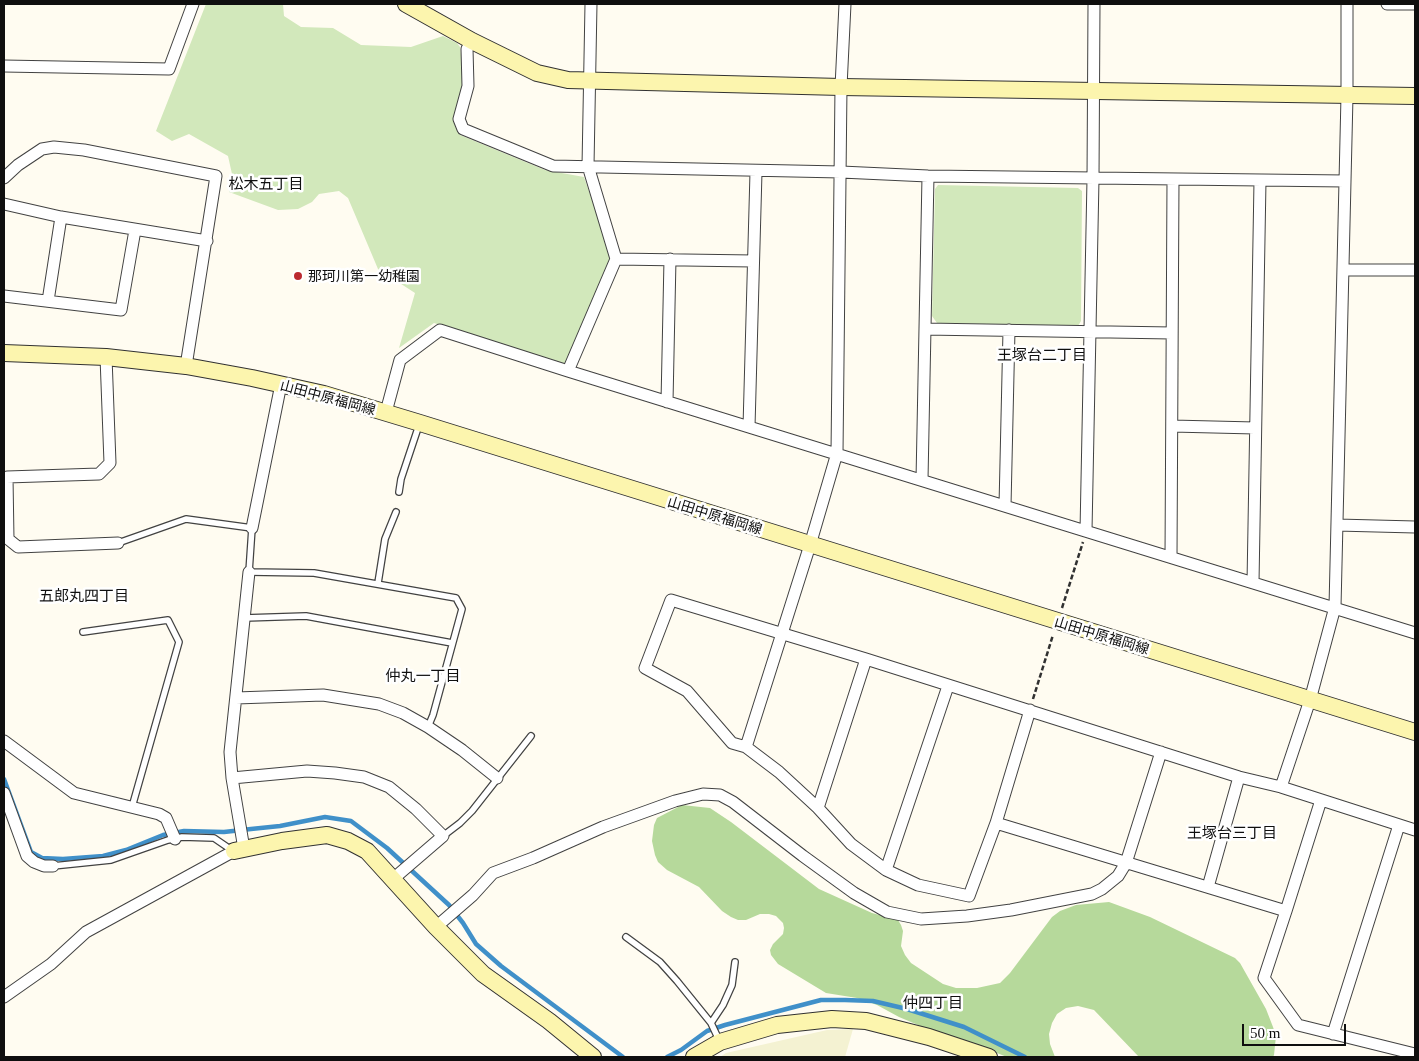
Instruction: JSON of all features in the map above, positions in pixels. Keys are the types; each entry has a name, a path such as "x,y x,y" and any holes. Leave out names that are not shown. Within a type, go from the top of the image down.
{"street":[{"path":"4,66 168,69 193,4"},
{"path":"406,4 472,41 537,73 568,80 841,87 1415,96"},
{"path":"568,371 616,259 588,166 591,4"},
{"path":"746,747 837,454 841,87 845,4"},
{"path":"1086,531 1093,179 1092,91 1094,4"},
{"path":"1281,787 1310,700 1335,607 1347,96 1347,4"},
{"path":"1387,4 1414,4"},
{"path":"472,41 467,49 468,86 458,119 463,129 553,166 756,172 841,172 928,176 1345,181"},
{"path":"4,178 18,165 42,149 54,147 110,155 216,176 186,366"},
{"path":"749,426 756,172"},
{"path":"922,480 928,176"},
{"path":"1171,557 1173,180"},
{"path":"1252,583 1260,180"},
{"path":"4,204 135,230 207,241"},
{"path":"48,301 61,216"},
{"path":"4,296 121,310 135,230"},
{"path":"616,259 753,261"},
{"path":"667,402 670,260"},
{"path":"1343,270 1415,270"},
{"path":"925,329 1172,333"},
{"path":"386,412 400,360 440,330 1415,633"},
{"path":"1005,506 1009,330"},
{"name":"山田中原福岡線","path":"4,353 106,357 186,366 324,394 1415,732"},
{"path":"106,357 110,463 99,474 7,477 8,538 18,546 118,543"},
{"path":"252,528 281,384"},
{"path":"1172,426 1255,428"},
{"path":"1337,525 1415,527"},
{"path":"239,850 230,752 249,572"},
{"path":"1030,710 996,823 969,896 918,885 886,870 851,844 818,808 779,772 746,747 732,743 687,691 645,668 671,600 866,659 948,686 1030,710 1160,752 1281,787 1415,830"},
{"path":"818,808 866,659"},
{"path":"886,870 948,686"},
{"path":"236,698 323,695 379,704 403,713 428,727 462,750 497,778"},
{"path":"4,740 74,793 159,814 166,818 175,838"},
{"path":"436,927 473,895 493,873 533,858 603,827 675,801 703,794 720,795 734,802 854,893 887,912 921,919 1011,910 1092,894 1102,889 1118,876 1126,863 1160,752"},
{"path":"232,778 307,772 335,773 364,777 389,787 416,809 443,836 393,879"},
{"path":"1208,887 1240,776"},
{"path":"4,793 27,856 34,862 44,866 53,866"},
{"path":"1321,800 1264,978 1298,1026 1415,1053"},
{"path":"996,823 1286,911"},
{"path":"1333,1034 1399,825"},
{"path":"4,997 50,964 86,932 239,850 282,841 327,835 348,841 367,852 482,974 549,1021 592,1057"},
{"path":"694,1057 720,1042 777,1025 832,1019 866,1021 929,1037 989,1057"}],"lane":[{"path":"399,492 400,479 420,423"},
{"path":"378,583 385,540 396,512"},
{"path":"118,543 186,518 252,528 249,572 314,573 456,598 462,609 428,727"},
{"path":"244,618 306,616 452,643"},
{"path":"83,632 168,620 179,642 132,808"},
{"path":"443,836 472,811 531,736"},
{"path":"53,866 110,860 175,838 214,838 239,850"},
{"path":"626,937 660,962 711,1023 720,1042"},
{"path":"711,1023 723,1006 732,984 735,962"}],"shaded area":[{"path":"853,1029 845,1057 720,1057 726,1053 827,1030"}],"green space":[{"path":"206,4 283,4 284,16 301,27 333,28 361,45 411,47 443,36 457,43 460,47 464,79 454,122 460,135 545,170 584,177 611,255 566,364 434,323 399,348 415,293 378,269 348,198 339,191 319,194 312,202 298,209 278,210 229,192 232,174 228,156 189,134 172,141 156,131"},
{"path":"938,185 1078,188 1082,191 1081,321 1078,326 937,323 932,316 935,189"},
{"path":"682,805 710,808 819,889 872,913 898,920 903,931 901,946 911,963 943,984 956,988 977,988 1000,983 1010,973 1052,917 1060,911 1076,905 1109,902 1150,917 1235,958 1240,963 1266,1009 1273,1027 1276,1036 1274,1055 1273,1057 1139,1057 1094,1010 1078,1006 1066,1008 1057,1014 1052,1023 1049,1034 1050,1044 1055,1057 1007,1057 964,1040 930,1030 877,1005 857,998 826,993 778,964 771,955 770,950 783,934 784,928 783,923 776,916 760,914 746,920 738,920 731,917 722,911 699,887 667,870 658,862 652,841 654,825 657,818"}],"waterway":[{"path":"4,779 31,852 42,858 63,859 103,856 126,850 163,835 184,831 224,832 280,826 325,817 351,821 387,848 449,905 476,944 501,966 623,1057"},
{"path":"667,1057 681,1050 707,1031 821,1000 873,1001 907,1009 964,1027 1025,1057"}],"place":[{"name":"那珂川第一幼稚園","path":"298,276"}],"district":[{"name":"松木五丁目","path":"266,183"},
{"name":"王塚台二丁目","path":"1042,354"},
{"name":"五郎丸四丁目","path":"84,595"},
{"name":"仲丸一丁目","path":"423,675"},
{"name":"王塚台三丁目","path":"1232,832"},
{"name":"仲四丁目","path":"933,1002"}]}
